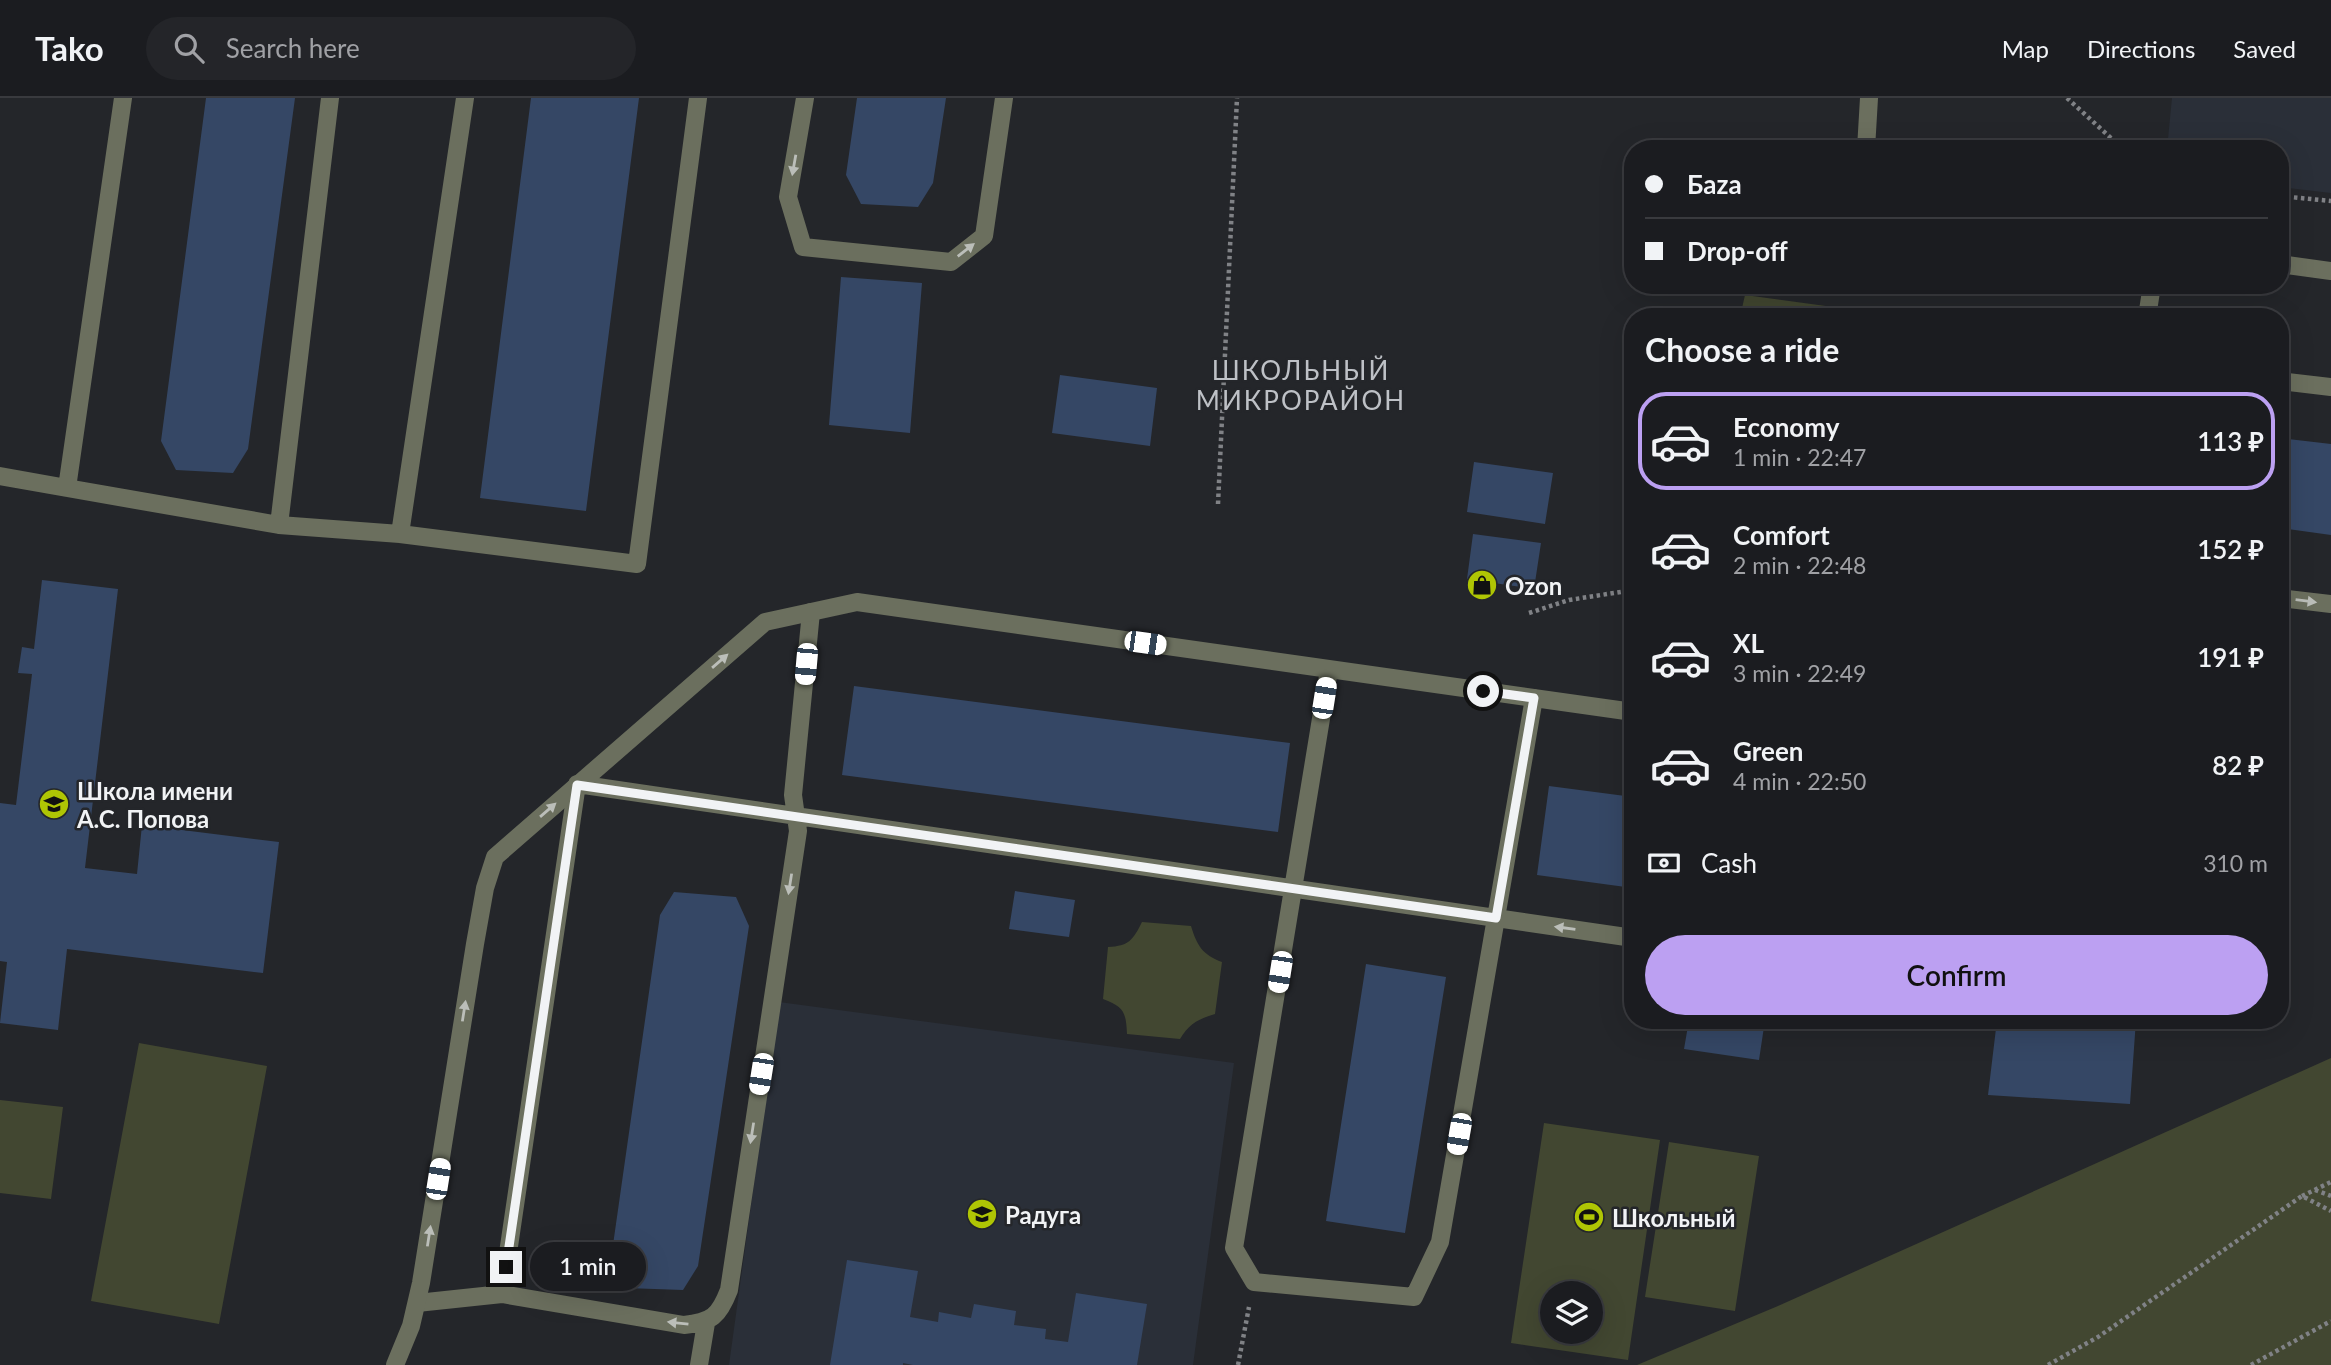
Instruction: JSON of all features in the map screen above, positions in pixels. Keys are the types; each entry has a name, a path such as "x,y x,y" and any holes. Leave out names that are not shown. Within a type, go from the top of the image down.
{"street":[{"path":"68,488 123,98"},
{"path":"279,525 330,98"},
{"path":"400,534 465,98"},
{"path":"0,476 279,525 400,534 637,564 698,98"},
{"path":"805,98 788,197 803,247 951,262 984,236 1004,98"},
{"path":"1867,140 1869,98"},
{"path":"2289,265 2331,271"},
{"path":"2289,382 2331,387"},
{"path":"2289,599 2331,604"},
{"path":"395,1365 411,1326 416,1303 485,888 495,857 765,622 856,602 1624,711"},
{"path":"416,1303 502,1294 684,1325 705,1323 721,1310 729,1290 798,831 793,795 811,612"},
{"path":"1329,670 1234,1248 1254,1282 1414,1297 1440,1242 1534,698"},
{"path":"577,785 1624,937"},
{"path":"502,1294 577,785"},
{"path":"699,1365 705,1323"}],"path":[{"path":"1218,504 1237,98"},
{"path":"2067,98 2113,140"},
{"path":"2289,197 2331,201"},
{"path":"1529,613 1569,600 1624,591"},
{"path":"2048,1365 2098,1338 2302,1196 2331,1182"},
{"path":"2314,1189 2331,1196"},
{"path":"2302,1196 2331,1211"},
{"path":"1238,1365 1254,1282"},
{"path":"2251,1365 2331,1321"}],"shaded area":[{"path":"2172,98 2331,98 2331,193 2289,188 2289,140 2168,140"},
{"name":"Радуга","path":"779,1002 1234,1063 1193,1365 729,1365"}],"green space":[{"path":"1745,295 1841,308 1742,308"},
{"path":"1142,922 1191,926 1202,949 1222,962 1215,1014 1194,1023 1180,1039 1127,1034 1126,1020 1120,1008 1103,999 1108,947 1130,941"},
{"path":"139,1043 267,1066 219,1324 91,1301"},
{"path":"2331,1058 2331,1365 1637,1365 1778,1306"},
{"path":"0,1100 63,1107 51,1199 0,1193"},
{"name":"Школьный","path":"1544,1123 1660,1140 1628,1360 1511,1343"},
{"path":"1669,1142 1759,1156 1735,1311 1645,1297"}],"building":[{"path":"206,98 295,98 248,449 233,473 176,470 161,441"},
{"path":"531,98 639,98 586,511 480,498"},
{"path":"857,98 946,98 933,183 918,207 861,204 846,175"},
{"path":"841,277 922,283 910,433 829,425"},
{"path":"1060,375 1157,388 1150,446 1052,433"},
{"path":"2289,439 2331,444 2331,535 2289,529"},
{"path":"1474,462 1553,473 1545,524 1467,512"},
{"path":"1473,534 1541,543 1534,589 1467,579"},
{"name":"Школа имени А.С. Попова","path":"42,580 118,589 85,868 137,874 142,825 279,842 263,973 67,949 58,1030 0,1023 7,962 0,961 0,803 16,805 32,674 18,673 22,647 34,649"},
{"path":"854,686 1290,743 1278,832 842,775"},
{"path":"1549,786 1624,796 1624,887 1537,875"},
{"path":"1015,891 1075,900 1069,937 1009,929"},
{"path":"674,892 736,897 749,926 698,1266 683,1290 626,1288 611,1259 660,915"},
{"path":"1366,964 1446,977 1405,1233 1326,1221"},
{"path":"1687,1029 1764,1029 1759,1060 1684,1049"},
{"path":"1996,1029 2135,1029 2130,1104 1988,1095"},
{"path":"847,1260 918,1271 910,1317 938,1322 939,1312 971,1318 974,1304 1016,1311 1014,1325 1046,1329 1045,1339 1068,1342 1076,1293 1147,1304 1137,1365 830,1365"}],"place":[{"name":"Ozon","path":"1482,585"},
{"name":"Школа имени А.С. Попова","path":"54,804"},
{"name":"Радуга","path":"982,1214"},
{"name":"Школьный","path":"1589,1217"}],"district":[{"name":"ШКОЛЬНЫЙ МИКРОРАЙОН","path":"1301,385"}],"route":[{"path":"506,1267 577,785 1496,918 1534,698 1483,691"}]}
